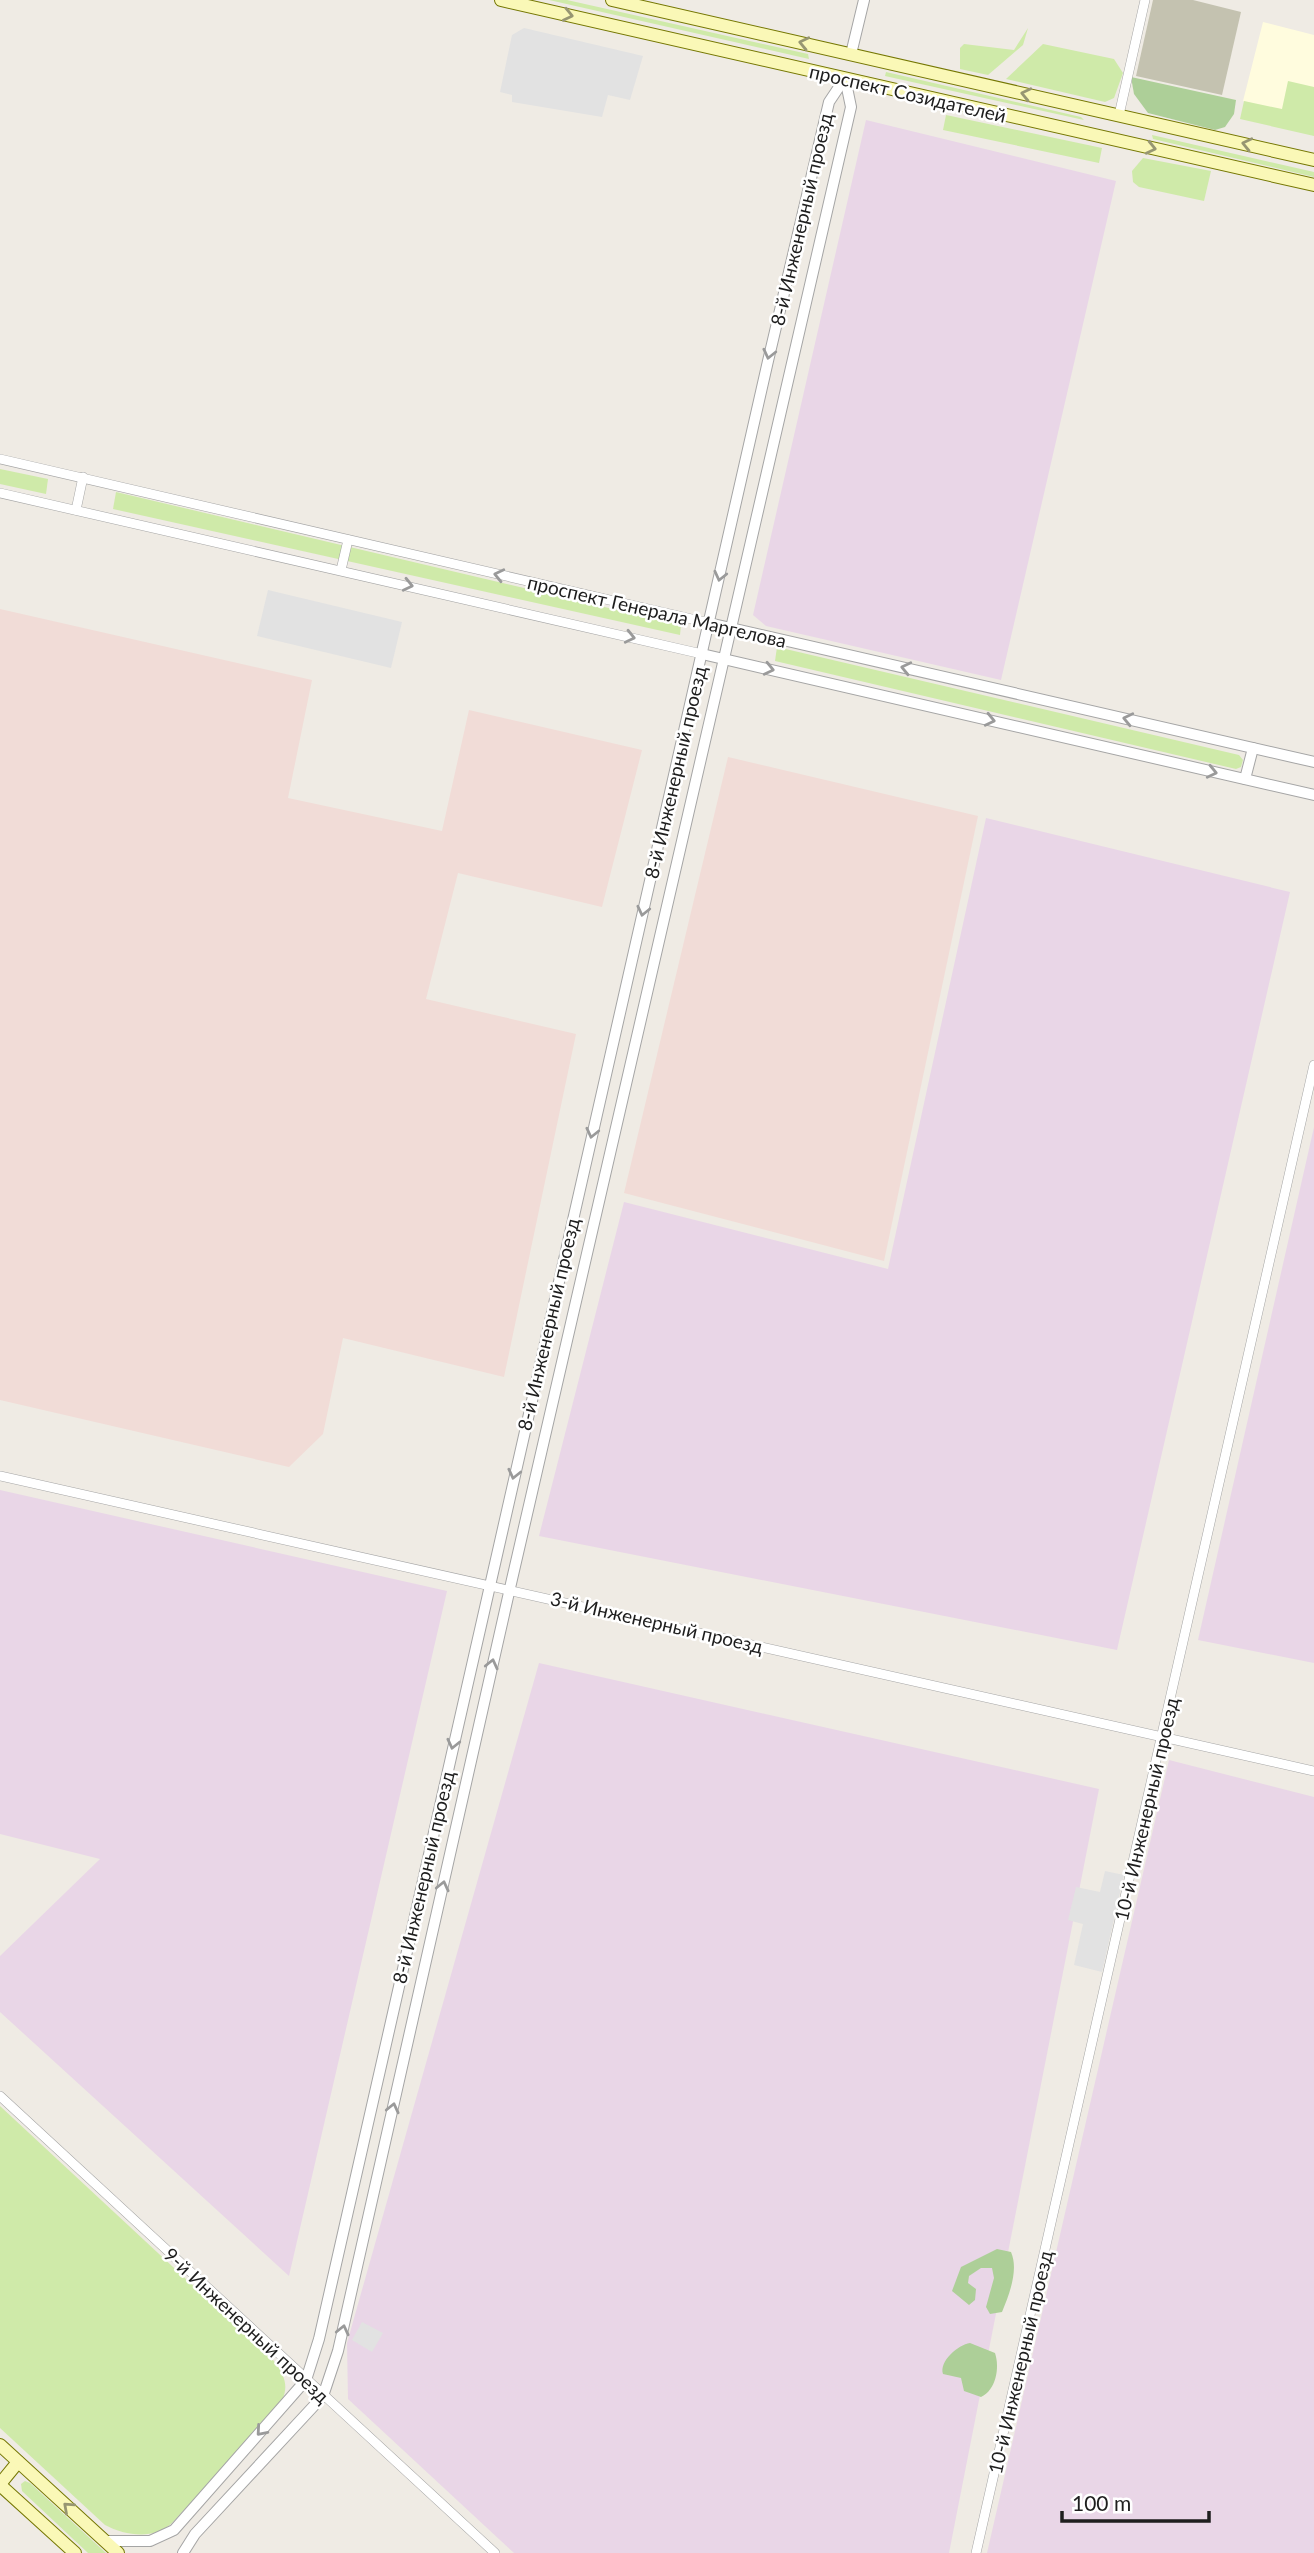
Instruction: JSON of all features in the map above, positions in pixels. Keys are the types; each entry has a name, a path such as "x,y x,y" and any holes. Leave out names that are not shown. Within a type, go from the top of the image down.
{"main road":[{"name":"проспект Созидателей","path":"501,0 1314,185"},
{"name":"проспект Созидателей","path":"612,0 1314,159"},
{"path":"845,78 851,54"},
{"path":"1115,140 1119,115"},
{"path":"0,2445 118,2553"},
{"path":"18,2462 0,2484 75,2553"}],"street":[{"path":"851,54 864,0"},
{"path":"1119,115 1145,0"},
{"name":"8-й Инженерный проезд","path":"106,2541 150,2541 174,2530 306,2380 319,2339 527,1415 829,102 845,78"},
{"name":"8-й Инженерный проезд","path":"183,2553 195,2534 323,2396 341,2338 509,1588 851,107 845,78"},
{"name":"проспект Генерала Маргелова","path":"0,459 1314,762"},
{"path":"76,510 83,477"},
{"name":"проспект Генерала Маргелова","path":"0,494 1314,795"},
{"path":"341,570 345,540"},
{"path":"726,548 748,553"},
{"path":"1245,779 1253,748"},
{"name":"10-й Инженерный проезд","path":"976,2553 1314,1065"},
{"path":"527,1415 548,1420"},
{"name":"3-й Инженерный проезд","path":"0,1476 489,1583 1314,1771"},
{"name":"9-й Инженерный проезд","path":"0,2096 495,2553"}],"shaded area":[{"path":"1153,0 1193,0 1241,12 1222,95 1136,76"},
{"path":"1263,22 1314,35 1314,119 1243,101"},
{"path":"524,28 643,56 630,100 608,95 602,117 512,102 512,95 500,92 512,35"},
{"path":"866,120 1116,181 1001,680 766,626 753,615"},
{"path":"268,590 402,622 391,668 257,636"},
{"path":"0,609 312,680 288,798 442,831 469,710 642,750 602,907 458,873 426,999 576,1034 504,1377 343,1338 323,1434 289,1467 0,1400"},
{"path":"728,757 978,816 884,1261 624,1193"},
{"path":"986,818 1290,892 1117,1650 539,1536 624,1202 888,1269"},
{"path":"1314,1127 1314,1663 1198,1640"},
{"path":"0,1490 447,1591 289,2276 0,2012 0,1956 100,1859 0,1834"},
{"path":"539,1663 1099,1789 949,2553 514,2553 348,2399 347,2343"},
{"path":"1169,1760 1314,1797 1314,2553 987,2553"},
{"path":"1105,1871 1124,1875 1102,1972 1074,1965 1083,1924 1068,1920 1076,1887 1100,1892"},
{"path":"362,2322 383,2333 372,2352 352,2340"}],"green space":[{"path":"549,0 567,0 808,54 809,59"},
{"path":"1028,28 1023,45 988,75 960,69 960,48 964,44 1014,50"},
{"path":"1043,44 1114,59 1123,73 1114,98 1105,102 1006,79"},
{"path":"886,72 1081,117 1084,120 885,76"},
{"path":"1131,77 1236,100 1234,114 1225,127 1215,130 1148,113 1134,94"},
{"path":"1288,81 1314,87 1314,136 1240,119 1244,101 1282,109"},
{"path":"946,115 1102,148 1099,163 943,130"},
{"path":"1152,135 1314,172 1314,177 1153,139"},
{"path":"1143,158 1211,171 1204,201 1139,187 1133,182 1132,171"},
{"path":"0,469 48,479 46,494 0,484"},
{"path":"116,492 681,625 680,635 113,509"},
{"path":"777,647 1239,755 1243,760 1241,767 1236,769 775,661"},
{"path":"0,2106 273,2360 282,2373 285,2392 275,2411 172,2523 157,2532 131,2534 105,2525 0,2428"},
{"path":"997,2249 1011,2252 1014,2274 1002,2312 990,2314 986,2307 994,2278 992,2268 981,2268 969,2276 968,2283 976,2289 975,2300 969,2305 952,2291 961,2267"},
{"path":"970,2343 995,2353 997,2372 990,2389 981,2397 964,2391 961,2378 943,2374 944,2364 950,2354"},
{"path":"25,2481 106,2553 88,2553 22,2491 21,2484"}]}
